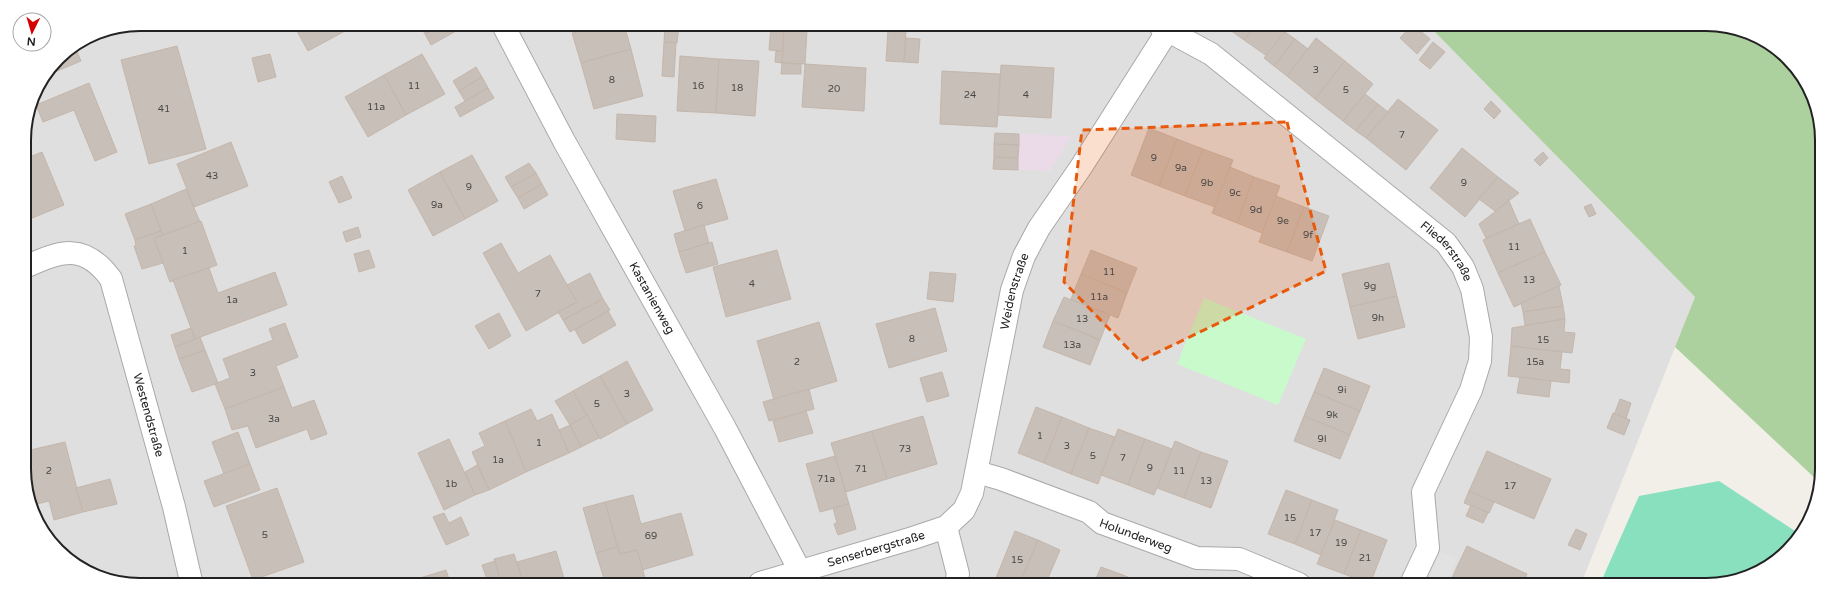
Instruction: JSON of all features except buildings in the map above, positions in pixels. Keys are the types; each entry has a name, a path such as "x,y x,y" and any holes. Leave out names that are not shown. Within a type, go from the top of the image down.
{"street":[{"name":"Kastanienweg","path":"506,31 564,141 725,428 800,571"},
{"name":"Weidenstraße","path":"946,526 964,510 972,493 1012,290 1024,256 1039,228 1081,167 1164,31"},
{"name":"Fliederstraße","path":"1171,31 1211,54 1446,243 1463,267 1472,289 1477,313 1481,337 1480,361 1471,390 1423,492 1428,548 1414,578"},
{"name":"Westendstraße","path":"31,264 52,255 74,253 90,258 102,266 111,279 174,507 191,578"},
{"name":"Holunderweg","path":"977,472 1001,479 1089,512 1102,523 1197,558 1239,559 1284,578"},
{"name":"Senserbergstraße","path":"775,578 946,526"},
{"path":"946,526 958,574 957,578"}],"highlighted area":[{"path":"1287,122 1326,271 1140,361 1064,282 1082,130"}],"shaded area":[{"path":"133,31 1434,31 1695,297 1583,578 140,578 126,577 99,570 68,551 58,541 42,517 33,490 31,476 31,133 35,112 42,92 49,80 63,63 80,49 99,39 119,33"},
{"path":"995,133 1071,136 1050,171 993,169"},
{"path":"1441,552 1457,559 1448,578 1429,578"}],"green space":[{"path":"1434,31 1720,32 1754,42 1778,58 1788,68 1804,92 1813,119 1815,133 1814,478 1675,347 1695,297"},
{"path":"1204,298 1306,339 1278,405 1177,364"},
{"path":"1719,481 1795,531 1778,551 1766,560 1747,570 1734,574 1713,578 1603,578 1639,496"}]}
